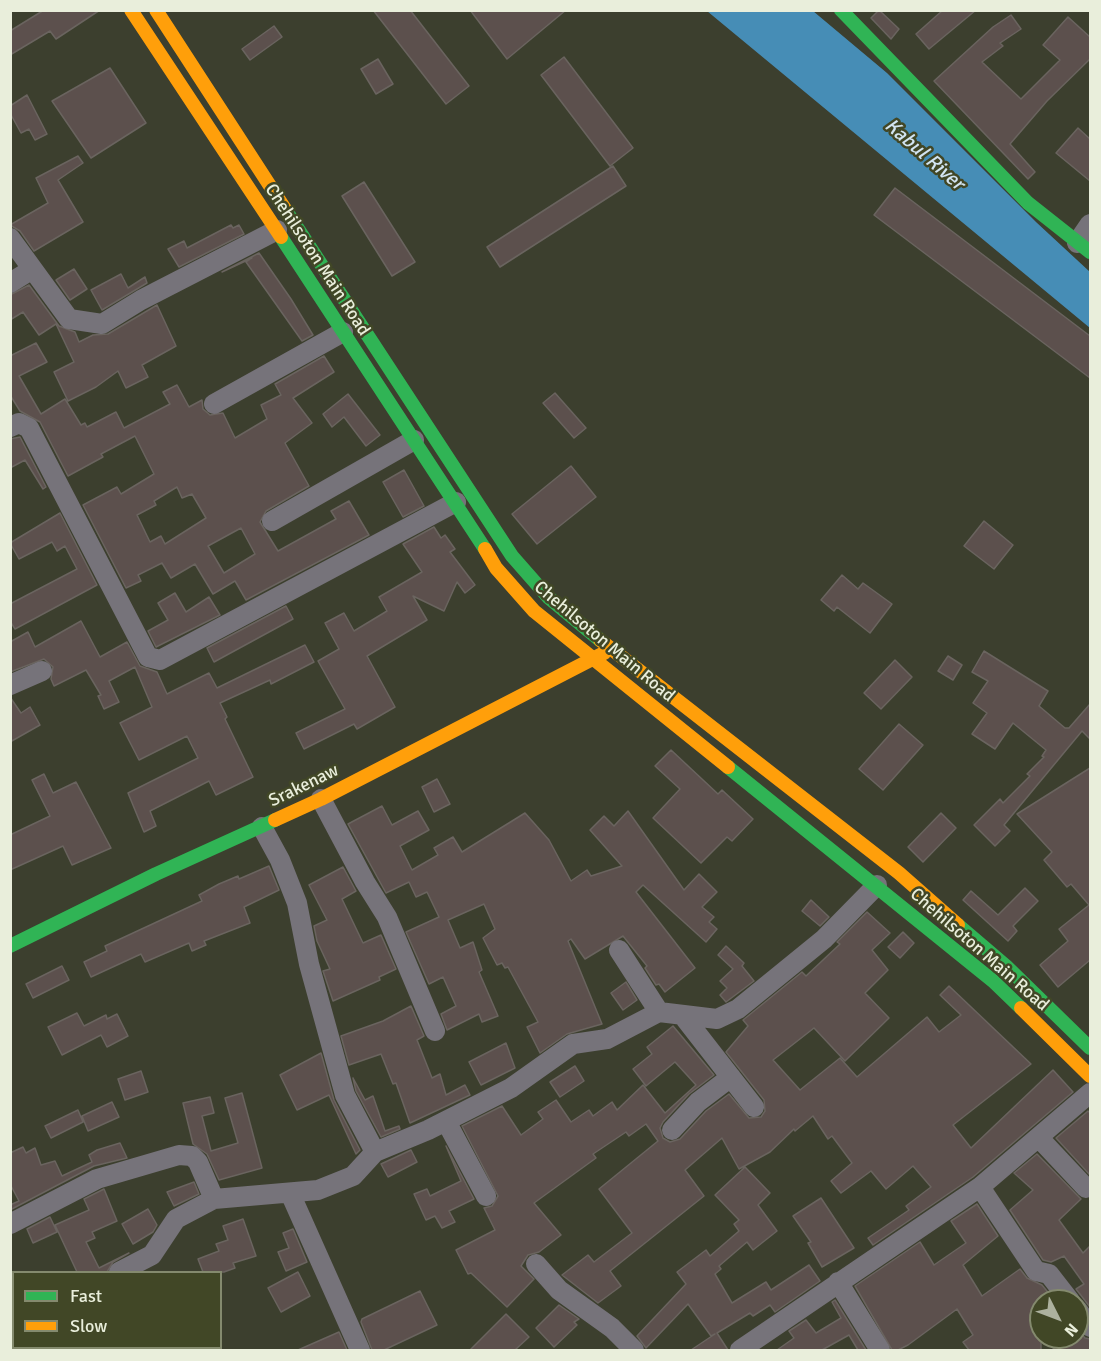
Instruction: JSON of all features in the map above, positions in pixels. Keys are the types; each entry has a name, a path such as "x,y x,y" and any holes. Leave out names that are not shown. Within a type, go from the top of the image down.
{"main road":[{"name":"Chehilsoton Main Road","path":"131,10 456,502 496,568 534,611 591,659 877,885 993,981 1090,1076"},
{"name":"Chehilsoton Main Road","path":"156,10 512,556 548,597 610,649 899,873 1006,966 1090,1048"},
{"path":"841,10 1028,203 1084,248"},
{"name":"Srakenaw","path":"10,946 156,874 321,798 610,649"}],"street":[{"path":"1084,248 1090,224"},
{"path":"10,238 69,319 102,324 141,300 277,231"},
{"path":"10,283 32,270"},
{"path":"214,404 343,332"},
{"path":"10,427 19,423 28,428 148,657 154,660 160,660 456,502"},
{"path":"272,521 414,440"},
{"path":"10,685 42,671"},
{"path":"321,798 365,882 387,917 435,1031"},
{"path":"262,827 280,860 297,903 309,964 345,1095 375,1152"},
{"path":"121,1271 152,1255 176,1219 214,1199 318,1190 353,1176 375,1152 446,1121 511,1088 573,1044 607,1039 659,1012 684,1017 717,1018 738,1009 824,939 877,885"},
{"path":"619,950 659,1012"},
{"path":"684,1017 754,1107"},
{"path":"672,1130 699,1102 731,1077"},
{"path":"740,1350 980,1187 1040,1139 1090,1093"},
{"path":"446,1121 486,1196"},
{"path":"1040,1139 1086,1188"},
{"path":"10,1224 97,1179 179,1155 192,1156 198,1162 214,1199"},
{"path":"980,1187 1036,1271 1049,1274 1061,1289"},
{"path":"290,1193 360,1350"},
{"path":"536,1264 559,1290 612,1328 634,1350"},
{"path":"838,1282 880,1350"}],"water":[{"name":"Kabul River","path":"707,11 813,11 887,73 1036,222 1090,272 1090,328"}],"building":[{"path":"44,10 100,10 56,39 50,31 10,55 10,31"},
{"path":"373,10 410,10 469,86 446,104"},
{"path":"470,10 566,10 507,59"},
{"path":"879,10 899,29 891,39 871,18"},
{"path":"943,10 976,10 929,49 916,34"},
{"path":"1011,15 1021,29 1000,43 1003,46 982,62 1021,99 1060,60 1043,45 1068,17 1090,37 1090,59 1047,101 1010,144 1035,172 1028,179 934,81 993,27"},
{"path":"274,26 282,37 250,60 242,49"},
{"path":"564,57 633,148 610,166 541,75"},
{"path":"378,59 393,84 376,94 361,69"},
{"path":"110,68 146,123 91,158 52,101"},
{"path":"27,95 47,134 35,140 29,129 21,133 10,113 10,106"},
{"path":"1078,128 1090,139 1090,181 1056,153"},
{"path":"78,156 83,163 58,180 83,222 34,251 20,231 10,225 48,203 36,178"},
{"path":"613,166 626,186 500,267 487,247"},
{"path":"364,182 415,262 392,276 342,196"},
{"path":"895,188 1090,336 1090,378 874,215"},
{"path":"231,225 233,228 239,225 244,234 179,267 168,249 184,241 187,248"},
{"path":"259,253 313,335 302,341 246,262 252,258 222,272"},
{"path":"74,269 87,289 70,300 56,280"},
{"path":"121,274 128,288 145,277 147,283 102,310 91,290"},
{"path":"29,285 59,326 75,332 79,342 93,335 108,334 157,305 176,346 142,365 148,377 126,388 118,371 96,387 68,401 54,372 74,362 56,324 39,335 23,312 10,320 10,295"},
{"path":"36,343 47,362 19,376 41,414 65,399 81,425 85,423 87,427 116,412 124,428 170,404 163,392 177,385 189,407 202,400 203,409 210,415 223,413 235,438 267,419 261,405 281,395 275,384 324,356 334,372 293,398 312,423 285,443 309,486 266,511 260,522 278,551 336,519 331,511 349,501 369,535 246,600 235,581 213,594 195,564 171,578 162,563 138,575 141,581 126,588 83,505 117,487 121,494 154,474 135,436 101,454 103,457 68,476 40,422 20,411 10,395 10,356","holes":["177,487 182,498 192,494 206,518 165,544 161,536 150,542 137,515 156,505 154,501","241,528 255,554 224,573 208,546"]},
{"path":"555,393 586,428 574,438 543,403"},
{"path":"348,394 380,435 366,446 344,417 332,427 323,414"},
{"path":"20,437 46,487 43,489 25,460 10,468 10,439"},
{"path":"571,466 596,497 537,544 512,514"},
{"path":"404,470 424,506 403,517 383,482"},
{"path":"60,513 97,585 15,629 10,621 10,604 77,569 65,546 57,551 52,542 19,559 10,543"},
{"path":"984,521 1013,545 994,569 964,546"},
{"path":"434,527 441,538 445,535 455,549 450,552 475,585 465,593 457,582 444,611 413,596 427,620 367,656 395,707 357,729 354,724 304,749 296,733 345,709 318,661 339,649 325,623 344,613 354,631 387,611 379,597 422,572 403,544"},
{"path":"842,575 858,589 863,583 892,604 870,633 837,607 834,611 821,600"},
{"path":"175,593 186,612 209,597 220,615 156,647 148,631 168,620 158,603"},
{"path":"286,606 293,619 214,662 207,648"},
{"path":"81,621 100,657 127,642 140,666 157,672 167,694 209,673 217,688 305,645 314,662 271,684 270,680 220,703 227,717 225,719 253,777 216,795 209,781 150,811 156,826 144,832 128,793 198,758 187,736 139,760 120,723 152,707 135,667 109,681 119,702 104,709 98,696 101,695 86,670 54,686 51,679 53,667 44,659 10,672 10,642 28,632 35,647"},
{"path":"984,651 1048,691 1039,706 1065,728 1069,728 1090,704 1090,739 1082,731 1004,825 1010,831 995,846 974,825 1000,799 1003,803 1030,776 1027,774 1044,757 1042,756 1046,750 1013,723 995,749 972,734 987,713 973,703 988,681 972,672"},
{"path":"948,656 962,665 953,680 938,671"},
{"path":"895,660 912,677 881,709 864,693"},
{"path":"10,697 21,713 30,707 40,725 10,742"},
{"path":"899,724 923,745 883,790 859,769"},
{"path":"671,750 718,794 722,790 753,819 732,841 727,837 701,863 653,818 680,789 655,766"},
{"path":"1090,768 1090,960 1058,987 1040,965 1068,941 1059,929 1089,905 1071,884 1067,887 1044,860 1052,852 1017,814"},
{"path":"44,774 53,793 76,782 111,848 72,865 63,846 10,870 10,835 50,816 32,780"},
{"path":"437,779 450,804 434,812 422,787"},
{"path":"382,806 392,825 418,811 429,830 400,846 412,870 438,855 434,848 453,837 462,852 525,813 549,840 571,881 587,870 591,876 622,866 590,830 604,816 614,826 628,811 684,890 699,874 717,892 702,907 714,917 709,922 717,929 706,942 643,885 636,892 695,968 665,992 659,984 656,985 645,968 647,966 623,936 585,959 571,939 568,941 602,1024 567,1034 540,1053 527,1027 538,1022 508,967 505,968 502,963 497,965 483,938 495,929 484,904 448,920 460,948 473,942 482,970 479,972 498,1016 482,1022 479,1014 447,1030 441,1014 456,1006 443,977 429,984 406,932 439,917 427,892 416,897 409,882 386,893 348,824"},
{"path":"941,813 956,828 923,862 908,847"},
{"path":"269,866 279,890 244,907 250,923 204,941 206,945 192,951 189,943 145,962 141,954 91,977 84,962 107,951 105,946 202,901 199,895 219,884 238,876 239,879"},
{"path":"343,867 356,891 342,899 363,943 381,935 396,969 379,977 380,980 333,1001 323,971 330,969 317,941 314,926 327,920 309,885"},
{"path":"1025,888 1038,901 1013,926 1017,931 1008,941 963,900 971,891 998,915"},
{"path":"811,900 829,917 820,926 802,911"},
{"path":"867,912 890,933 872,950 888,970 865,993 889,1018 845,1061 814,1028 773,1060 800,1090 840,1058 857,1077 927,1017 939,1032 961,1015 940,995 949,986 1031,1064 953,1125 971,1148 1053,1070 1073,1092 973,1177 873,1245 868,1238 909,1210 906,1206 931,1187 913,1166 886,1189 871,1171 841,1193 831,1181 852,1163 832,1136 828,1139 813,1116 795,1131 794,1129 770,1152 739,1169 722,1138 685,1170 704,1196 610,1271 621,1286 598,1303 562,1275 588,1255 594,1262 632,1233 599,1189 658,1141 646,1124 629,1136 626,1132 593,1154 596,1158 534,1203 561,1235 539,1252 528,1255 521,1266 534,1279 507,1307 471,1273 468,1274 456,1250 495,1230 484,1208 492,1206 498,1196 462,1126 502,1106 521,1135 543,1119 538,1112 556,1100 571,1122 589,1110 593,1116 612,1102 617,1110 643,1085 665,1113 696,1085 675,1062 646,1086 633,1069 652,1054 647,1047 673,1026 714,1075 689,1094 663,1122 660,1128 663,1138 670,1142 680,1139 706,1111 729,1094 749,1118 761,1117 765,1111 764,1100 726,1052 748,1026 743,1020 802,972 806,976 840,944 837,942"},
{"path":"903,932 914,943 900,958 888,947"},
{"path":"726,946 744,963 742,966 754,981 726,1002 720,995 727,988 720,981 733,969 718,955"},
{"path":"62,966 69,980 33,998 26,984"},
{"path":"626,982 637,1000 623,1010 611,993"},
{"path":"411,1006 424,1036 417,1040 432,1078 440,1074 446,1095 465,1085 470,1095 410,1123 396,1083 393,1084 381,1054 349,1065 341,1036 383,1021"},
{"path":"77,1013 84,1026 106,1015 107,1019 117,1014 128,1036 107,1047 101,1035 62,1055 48,1027"},
{"path":"506,1043 515,1068 481,1085 469,1062"},
{"path":"321,1053 334,1100 360,1150 356,1154 329,1095 297,1110 280,1075"},
{"path":"575,1066 584,1081 560,1097 550,1082"},
{"path":"141,1071 148,1092 125,1100 118,1079"},
{"path":"353,1078 365,1100 373,1096 385,1131 399,1126 400,1129 381,1137 356,1091"},
{"path":"242,1093 262,1168 219,1180 207,1154 193,1144 183,1103 210,1097 214,1113 202,1116 211,1151 238,1143 225,1098"},
{"path":"112,1102 119,1117 88,1131 82,1116"},
{"path":"78,1110 83,1122 51,1138 45,1126"},
{"path":"1088,1111 1090,1113 1090,1175 1056,1138"},
{"path":"120,1143 127,1158 94,1166 10,1210 10,1205 19,1201 10,1184 10,1153 23,1147 26,1153 35,1148 41,1165 55,1161 62,1176 92,1162 89,1155 97,1150"},
{"path":"446,1146 474,1199 449,1211 455,1222 442,1228 435,1216 426,1220 414,1194 427,1189 430,1196 461,1181"},
{"path":"411,1150 417,1162 388,1177 381,1164"},
{"path":"1037,1154 1081,1199 1059,1220 1083,1253 1090,1246 1090,1307 1089,1289 1076,1289 1084,1284 1064,1256 1051,1262 1043,1260 1010,1210 1033,1190 1014,1173"},
{"path":"745,1167 770,1193 758,1205 777,1231 753,1250 747,1242 719,1266 721,1269 715,1274 732,1303 766,1282 771,1290 809,1265 820,1281 775,1312 770,1305 753,1316 750,1313 717,1333 728,1350 691,1350 715,1334 711,1336 688,1304 646,1348 637,1336 686,1284 677,1272 706,1250 710,1256 739,1231 734,1224 739,1220 715,1195"},
{"path":"194,1182 199,1194 174,1206 167,1192"},
{"path":"104,1189 117,1221 92,1232 95,1238 86,1242 99,1268 129,1253 113,1262 108,1271 77,1271 55,1225 89,1210 84,1199"},
{"path":"821,1198 854,1248 822,1267 808,1243 811,1242 793,1216"},
{"path":"977,1204 998,1236 963,1265 982,1296 1020,1269 1027,1278 1045,1289 1029,1289 1029,1349 1041,1350 969,1350 963,1342 973,1335 957,1309 908,1345 892,1350 855,1286 920,1242 934,1265 966,1243 951,1221"},
{"path":"148,1209 157,1225 153,1232 133,1244 122,1224"},
{"path":"50,1217 57,1232 33,1243 27,1229"},
{"path":"243,1219 256,1256 233,1263 235,1268 224,1272 203,1271 198,1259 219,1251 216,1244 228,1240 223,1226"},
{"path":"293,1229 307,1262 286,1271 278,1252 289,1248 283,1233"},
{"path":"298,1272 310,1296 281,1312 268,1288"},
{"path":"420,1291 437,1325 384,1350 372,1350 361,1322 362,1319"},
{"path":"835,1300 866,1350 858,1350 849,1335 822,1350 777,1350 794,1338 789,1331 806,1320 816,1333 841,1318 832,1302"},
{"path":"559,1305 579,1319 574,1322 577,1325 554,1347 536,1328"},
{"path":"506,1314 529,1337 515,1350 470,1350"},
{"path":"339,1332 347,1350 298,1350"},
{"path":"1090,1339 1090,1350 1052,1350 1089,1349"}],"traffic: fast":[{"path":"841,10 1028,203 1090,252"},
{"path":"285,209 512,556 548,597 600,640"},
{"path":"281,237 485,549"},
{"path":"728,767 993,981 1021,1008"},
{"path":"10,946 156,874 275,820"},
{"path":"958,925 1006,966 1090,1048"}],"traffic: slow":[{"path":"131,10 281,237"},
{"path":"156,10 285,209"},
{"path":"485,549 496,568 534,611 728,767"},
{"path":"600,640 899,873 958,925"},
{"path":"275,820 321,799 604,653"},
{"path":"1021,1008 1090,1076"}]}
